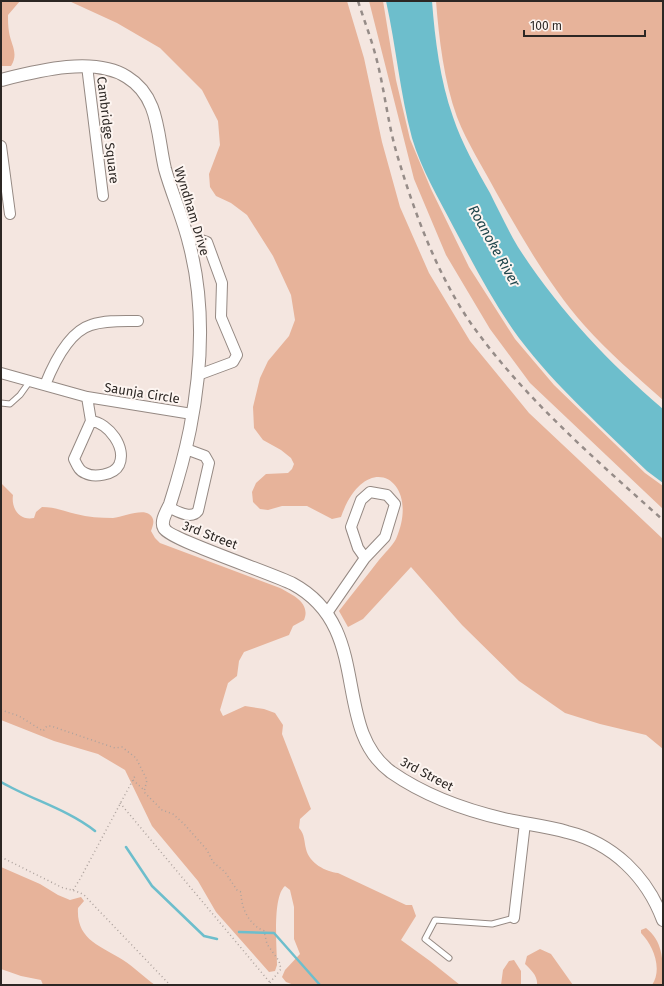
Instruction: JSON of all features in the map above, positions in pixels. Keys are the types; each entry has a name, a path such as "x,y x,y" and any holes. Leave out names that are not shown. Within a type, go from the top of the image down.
{"street":[{"name":"Wyndham Drive","path":"1,80 47,70 87,66 104,68 124,75 140,87 148,98 156,118 169,183 194,260 200,310 198,375 186,449 162,522 168,534"},
{"name":"Cambridge Square","path":"87,66 103,196"},
{"path":"1,146 10,214"},
{"path":"188,239 196,238 207,242 222,283 221,317 237,355 234,362 198,375"},
{"path":"45,385 54,363 65,346 90,325 112,321 138,321"},
{"name":"Saunja Circle","path":"1,373 87,397 192,414"},
{"name":"Saunja Circle","path":"87,397 92,421"},
{"path":"92,421 100,422 105,426 113,434 118,445 121,458 119,466 113,472 95,475 86,474 79,470 74,459 92,421"},
{"path":"168,507 190,516 194,515 198,511 208,459 202,454 186,449"},
{"path":"327,613 365,558 385,537 395,504 387,495 370,492 361,500 351,527 358,548 365,558"},
{"name":"3rd Street","path":"168,534 279,577 308,594 327,613 342,645 363,736 372,752 380,762 404,780 450,802 481,813 567,832 601,844 625,862 645,885 654,898 663,920"},
{"path":"514,918 525,823"}],"lane":[{"path":"1,403 10,404 30,381"},
{"path":"449,958 425,939 434,920 492,924 514,918"}],"path":[{"path":"1,710 20,716 42,730 51,726 115,748 122,747 136,758 146,780 146,788 144,790"},
{"path":"73,890 135,776"},
{"path":"133,780 162,810 173,814 184,824 206,850 213,862 225,872 237,890 241,892 244,910 255,926 263,929 267,944 280,961 281,969 268,985"},
{"path":"120,803 272,985"},
{"path":"1,857 61,887 84,895 170,985"}],"shaded area":[{"path":"1,1 20,1 8,15 9,32 14,49 14,57 11,66 1,66"},
{"path":"69,1 347,1 364,58 382,142 400,207 429,273 470,341 529,413 663,539 663,749 646,735 600,724 565,713 519,681 462,625 411,567 363,619 348,627 339,611 396,539 402,518 402,501 397,487 388,479 376,477 364,482 352,495 341,517 332,519 307,506 282,506 268,510 260,509 253,502 252,492 256,483 266,474 288,473 294,464 291,458 281,450 263,440 254,428 253,407 260,378 268,361 289,336 295,320 291,295 273,256 247,215 231,203 216,196 210,187 209,174 220,145 218,121 202,90 160,48 117,23"},
{"path":"369,1 383,1 396,80 410,139 431,189 469,267 515,339 554,385 645,473 663,486 663,509 530,383 490,329 446,255 414,179"},
{"path":"436,1 663,1 663,400 622,364 571,310 526,244 470,146 452,103 443,60"},
{"path":"1,483 13,495 13,504 15,509 24,518 34,518 36,512 42,507 55,508 99,518 113,518 141,512 149,514 153,518 151,531 160,543 280,588 300,600 306,614 304,620 293,626 289,635 244,652 239,661 237,676 228,683 220,710 223,716 245,706 264,709 275,713 283,725 282,734 311,809 300,819 299,828 311,859 323,869 338,873 406,905 412,905 416,916 401,940 460,985 294,985 286,982 282,977 285,970 300,954 294,939 294,907 290,890 285,886 278,901 276,923 277,965 275,971 269,972 216,912 198,881 152,826 125,770 98,754 54,741 1,720"},
{"path":"1,867 40,884 58,895 70,900 81,897 84,901 78,908 78,919 81,928 86,935 99,946 127,963 155,985 43,985 41,980 21,976 1,969"},
{"path":"646,928 652,934 659,946 663,969 663,985 652,985 657,972 657,965 653,951 641,933 641,930"},
{"path":"540,949 551,954 573,985 537,985 535,976 525,964 527,956"},
{"path":"514,960 521,971 521,985 501,985 503,970 509,961"}],"water":[{"name":"Roanoke River","path":"386,1 432,1 441,74 448,103 465,146 507,227 533,270 584,333 622,372 663,409 663,483 647,471 580,407 533,356 501,312 454,228 420,161 412,138 404,104"}],"waterway":[{"path":"1,782 73,817 95,831"},
{"path":"126,847 152,886 204,936 217,939"},
{"path":"239,932 274,933 320,985"}],"railway":[{"path":"358,1 376,57 395,148 413,203 438,266 460,306 472,325 493,352 538,403 587,451 663,520"}]}
